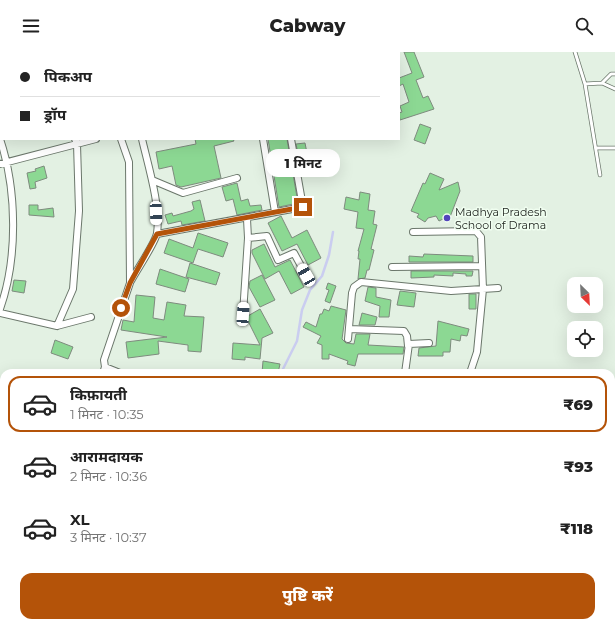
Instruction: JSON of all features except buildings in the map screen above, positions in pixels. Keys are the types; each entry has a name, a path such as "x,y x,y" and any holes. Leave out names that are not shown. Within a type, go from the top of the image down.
{"street":[{"path":"0,140 8,162 13,228 7,288 0,309"},
{"path":"0,164 76,142 89,140"},
{"path":"121,140 128,162 130,283"},
{"path":"104,369 104,360 130,283 157,234 152,180 142,140"},
{"path":"263,140 275,212"},
{"path":"157,234 247,219 303,207 291,140"},
{"path":"57,326 73,289 79,211 76,142"},
{"path":"152,180 183,193 237,178"},
{"path":"243,314 248,238 247,219"},
{"path":"413,232 476,231 481,237 483,289 477,352 471,369"},
{"path":"248,238 267,236 278,260 294,253 306,275"},
{"path":"392,267 481,266"},
{"path":"348,339 352,293 354,287 361,282 451,291 498,288"},
{"path":"0,313 57,326 91,317"},
{"path":"349,329 404,331 407,336 408,346 405,369"},
{"path":"408,346 412,343 429,343"}],"lane":[{"path":"575,52 585,84 600,175"},
{"path":"602,83 611,74 615,74"},
{"path":"585,84 602,83 615,89"},
{"path":"596,148 615,148"}],"waterway":[{"path":"283,369 297,341 302,310 310,290 322,276 329,255 333,232"}],"place":[{"name":"Madhya Pradesh School of Drama","path":"447,218"}],"route":[{"path":"121,308 130,283 157,234 247,219 303,207"}]}
